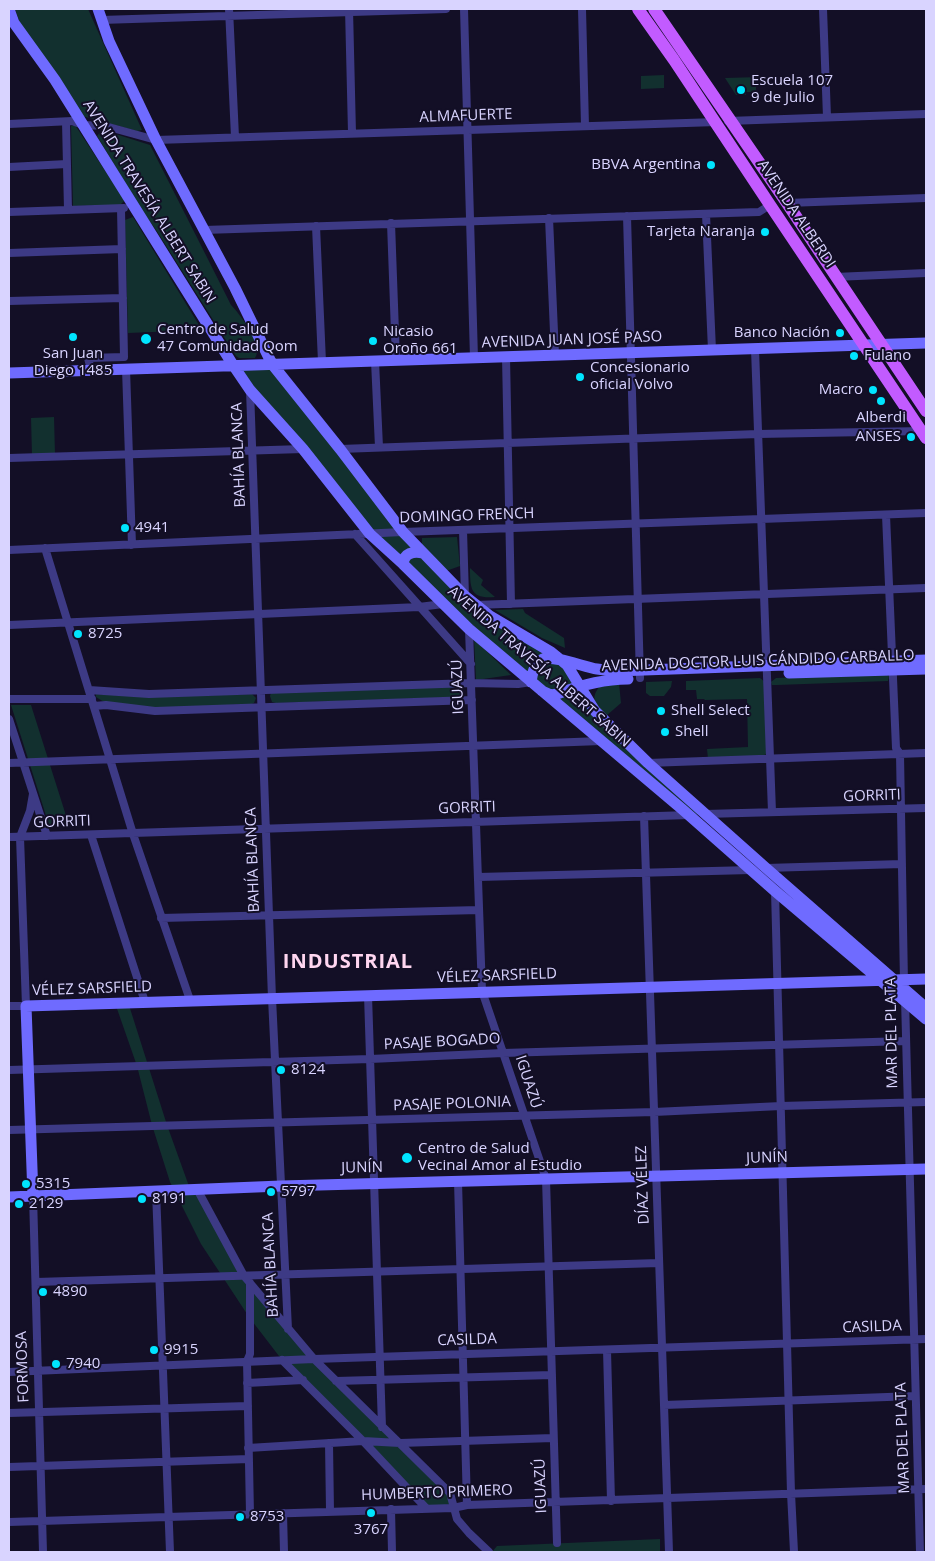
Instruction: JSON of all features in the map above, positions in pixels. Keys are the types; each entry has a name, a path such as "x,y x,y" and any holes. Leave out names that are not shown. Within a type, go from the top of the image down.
{"main road":[{"name":"AVENIDA TRAVESÍA ALBERT SABIN","path":"9,9 14,23 55,80 84,125 250,390 303,449 370,534 469,629 926,1019"},
{"name":"AVENIDA ALBERDI","path":"638,9 925,433"},
{"name":"AVENIDA ALBERDI","path":"654,9 787,203 926,412"},
{"name":"AVENIDA TRAVESÍA ALBERT SABIN","path":"100,14 109,41 156,140 272,364 403,532 476,605 490,616 562,660 595,710 648,763 766,868 901,983 926,1008"},
{"name":"AVENIDA JUAN JOSÉ PASO","path":"9,373 91,370 125,363 233,365 926,343"},
{"path":"403,564 409,553 423,553"},
{"name":"AVENIDA DOCTOR LUIS CÁNDIDO CARBALLO","path":"531,682 535,668 544,659 552,658 599,669 639,675"},
{"name":"AVENIDA DOCTOR LUIS CÁNDIDO CARBALLO","path":"893,666 926,660"},
{"name":"AVENIDA DOCTOR LUIS CÁNDIDO CARBALLO","path":"541,690 552,695 609,679 639,675 893,666 926,669"},
{"path":"563,692 570,683 571,671"},
{"name":"VÉLEZ SARSFIELD","path":"26,1006 881,980 901,983 926,979"},
{"name":"FORMOSA","path":"26,1006 33,1196"},
{"name":"JUNÍN","path":"9,1197 374,1183 926,1169"}],"street":[{"path":"100,14 446,9"},
{"path":"464,9 474,358"},
{"path":"582,9 586,126"},
{"path":"823,9 827,117"},
{"path":"349,10 352,133"},
{"path":"229,12 235,137"},
{"name":"ALMAFUERTE","path":"9,124 76,122 84,125 105,126 156,140 926,114"},
{"path":"66,122 68,210"},
{"path":"9,167 67,164"},
{"path":"787,203 926,198"},
{"path":"204,230 759,212 770,205"},
{"path":"9,212 122,209 134,206"},
{"path":"122,209 123,298 132,545"},
{"path":"706,214 712,350"},
{"path":"627,216 639,675"},
{"path":"549,218 555,355"},
{"path":"391,223 396,360"},
{"path":"316,226 322,362"},
{"path":"9,253 122,249"},
{"path":"835,277 926,273"},
{"path":"9,301 123,298"},
{"path":"755,349 772,812"},
{"path":"506,357 511,604"},
{"path":"91,370 88,358 125,363"},
{"path":"375,360 379,447"},
{"name":"BAHÍA BLANCA","path":"250,390 272,998 288,1329"},
{"path":"340,449 758,434 925,433"},
{"path":"9,458 303,449"},
{"name":"DOMINGO FRENCH","path":"9,550 403,532 926,513"},
{"name":"MAR DEL PLATA","path":"886,515 896,748 900,754 902,864 901,983 905,1000 920,1552"},
{"path":"463,530 465,596"},
{"path":"355,534 471,664"},
{"path":"45,548 134,834 190,1000"},
{"path":"476,605 926,588"},
{"path":"9,625 420,607 443,604"},
{"name":"IGUAZÚ","path":"469,629 482,992 546,1179 556,1544"},
{"path":"89,690 150,694 471,683 518,684 531,682"},
{"path":"9,699 93,702 156,710 472,700"},
{"path":"9,719 47,836"},
{"path":"9,763 601,741"},
{"path":"648,763 926,753"},
{"name":"FORMOSA","path":"26,1006 20,837 30,811 33,794"},
{"name":"GORRITI","path":"9,837 926,808"},
{"name":"DÍAZ VÉLEZ","path":"644,816 669,1552"},
{"path":"90,835 145,1002"},
{"path":"766,868 902,864"},
{"path":"478,877 752,870"},
{"path":"775,891 788,1400 794,1552"},
{"path":"162,918 479,910"},
{"path":"368,995 382,1427"},
{"name":"VÉLEZ SARSFIELD","path":"9,1006 26,1006"},
{"name":"PASAJE BOGADO","path":"9,1070 906,1041"},
{"name":"PASAJE POLONIA","path":"9,1130 524,1116 926,1102"},
{"path":"458,1181 467,1505"},
{"path":"196,1189 244,1276 314,1359 450,1493 457,1519 468,1533 489,1552"},
{"path":"156,1191 170,1552"},
{"name":"FORMOSA","path":"33,1196 43,1552"},
{"path":"36,1282 659,1262"},
{"path":"250,1283 250,1354 247,1361 250,1514"},
{"name":"CASILDA","path":"9,1372 380,1356 926,1339"},
{"path":"607,1350 611,1501"},
{"path":"282,1360 363,1441 426,1508"},
{"path":"336,1381 552,1375"},
{"path":"247,1383 303,1380"},
{"path":"664,1405 915,1396"},
{"path":"9,1413 248,1406"},
{"path":"248,1448 363,1441 400,1443 553,1438"},
{"path":"329,1443 330,1511"},
{"path":"9,1467 249,1459"},
{"name":"HUMBERTO PRIMERO","path":"9,1522 453,1508 467,1505 926,1489"},
{"path":"390,1510 392,1552"},
{"path":"283,1513 284,1552"}],"green space":[{"path":"15,9 88,9 142,130 137,131 82,116 20,23"},
{"path":"664,75 664,88 641,89 641,76"},
{"path":"760,77 761,85 756,86 756,92 746,92 746,95 736,95 725,78"},
{"path":"75,125 123,198 124,201 120,205 73,206 71,126"},
{"path":"101,131 150,145 231,305 240,315 254,338 257,353 255,358 239,358 236,356 143,212 97,136"},
{"path":"133,217 202,330 128,333 125,220"},
{"path":"272,364 403,532 465,596 551,652 585,696 705,814 689,815 403,564 233,365"},
{"path":"54,417 55,454 32,455 31,418"},
{"path":"457,537 460,566 446,571 422,546 422,538"},
{"path":"470,568 483,580 481,585 495,597 481,596 474,592"},
{"path":"523,609 525,613 564,638 565,648 542,638 495,610"},
{"path":"474,639 511,675 476,680"},
{"path":"886,674 889,676 888,681 777,685 772,685 771,682 776,678"},
{"path":"760,678 765,682 767,753 762,757 708,759 707,749 748,747 747,699 697,699 696,690 686,690 686,681"},
{"path":"672,681 671,687 664,696 650,696 646,693 646,682"},
{"path":"619,683 621,703 606,716 595,702 596,692 599,687"},
{"path":"461,685 463,692 459,697 276,703 272,702 270,696 271,693"},
{"path":"96,694 151,697 252,694 256,698 252,704 158,708 104,702 96,697"},
{"path":"11,705 31,705 69,825 49,825"},
{"path":"128,1002 167,1125 190,1189 197,1189 244,1276 288,1329 450,1493 453,1508 426,1508 282,1360 249,1317 201,1244 170,1182 152,1125 137,1066 115,1003"},
{"path":"660,1539 660,1552 492,1552 497,1546"}],"place":[{"name":"Escuela 107 9 de Julio","path":"741,90"},
{"name":"BBVA Argentina","path":"711,165"},
{"name":"Tarjeta Naranja","path":"765,232"},
{"name":"Banco Nación","path":"840,333"},
{"name":"San Juan Diego 1485","path":"73,337"},
{"name":"Centro de Salud 47 Comunidad Qom","path":"146,339"},
{"name":"Nicasio Oroño 661","path":"373,341"},
{"name":"Fulano","path":"854,356"},
{"name":"Concesionario oficial Volvo","path":"580,377"},
{"name":"Macro","path":"873,390"},
{"name":"Alberdi","path":"881,401"},
{"name":"ANSES","path":"911,437"},
{"name":"4941","path":"125,528"},
{"name":"8725","path":"78,634"},
{"name":"Shell Select","path":"661,711"},
{"name":"Shell","path":"665,732"},
{"name":"8124","path":"281,1070"},
{"name":"Centro de Salud Vecinal Amor al Estudio","path":"407,1158"},
{"name":"5315","path":"26,1184"},
{"name":"5797","path":"271,1192"},
{"name":"8191","path":"142,1199"},
{"name":"2129","path":"19,1204"},
{"name":"4890","path":"43,1292"},
{"name":"9915","path":"154,1350"},
{"name":"7940","path":"56,1364"},
{"name":"3767","path":"371,1513"},
{"name":"8753","path":"240,1517"}],"district":[{"name":"INDUSTRIAL","path":"348,962"}]}
